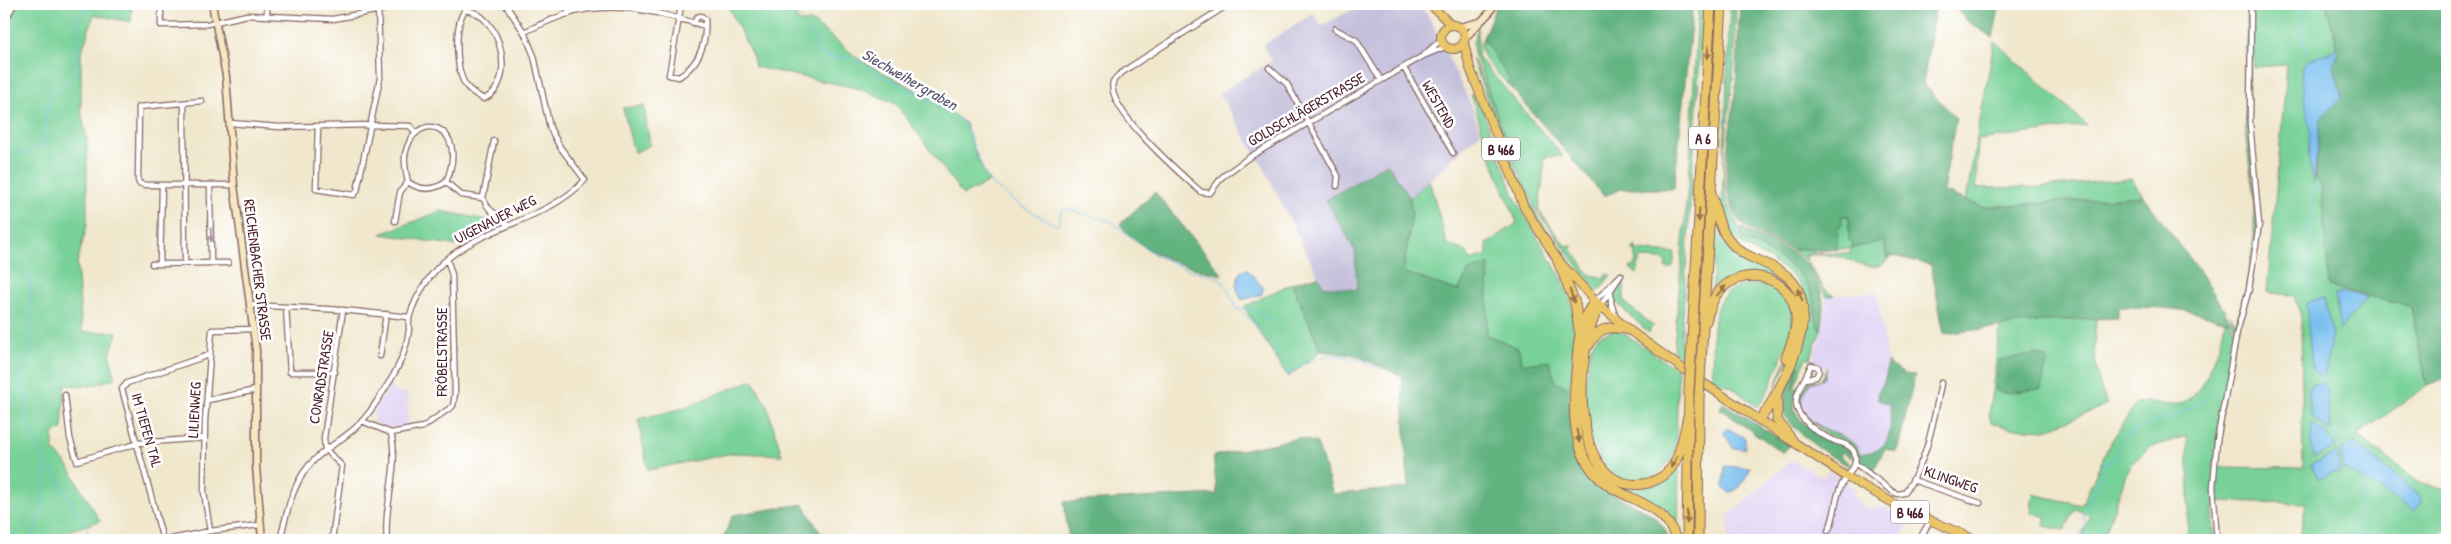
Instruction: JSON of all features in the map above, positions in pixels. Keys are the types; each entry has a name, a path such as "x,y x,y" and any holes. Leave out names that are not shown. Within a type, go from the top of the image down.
{"highway":[{"name":"A 6","path":"1687,540 1688,416 1711,4"},
{"name":"A 6","path":"1698,540 1699,398 1722,4"},
{"path":"1710,184 1719,225 1728,241 1740,252 1790,278 1804,302 1804,319 1800,340 1779,390 1775,409 1776,420 1792,440"},
{"path":"1557,259 1575,303 1579,336 1574,390 1574,415 1583,454 1592,469 1602,480 1660,513 1672,528 1676,540"},
{"path":"1702,335 1716,296 1730,282 1747,276 1765,277 1775,281 1789,294 1797,318 1794,337 1774,387 1758,419"},
{"path":"1579,336 1586,315 1598,303"},
{"path":"1598,303 1591,321 1585,352 1581,391 1585,428 1596,457 1602,466 1615,478 1630,484 1649,483 1665,474 1676,460 1688,416"},
{"path":"1585,352 1596,334 1602,329 1611,326 1629,330"},
{"path":"1758,419 1779,390"}],"main road":[{"name":"REICHENBACHER STRASSE","path":"212,4 226,76 234,185 254,329 256,466 262,540"},
{"path":"1431,5 1442,30 1440,40 1445,47 1454,50 1465,41 1490,12 1494,4"},
{"path":"1431,5 1451,25 1460,27 1481,22"},
{"path":"1442,30 1451,25"},
{"path":"1460,27 1465,41"},
{"name":"B 466","path":"1465,41 1470,68 1517,191 1557,259 1598,303 1629,330 1697,379 1792,440 1821,461 1878,496 1930,521 1976,540"},
{"name":"B 466","path":"1454,50 1470,68"}],"street":[{"path":"4,23 14,4"},
{"path":"267,4 267,16"},
{"path":"318,126 316,189 350,196 354,195 357,191 371,125 381,67 378,4"},
{"path":"161,7 161,25 208,24 246,16 334,19 379,12 411,4"},
{"path":"462,4 465,10"},
{"path":"506,4 524,32 568,14 611,6 636,6 705,26"},
{"path":"566,4 568,14"},
{"path":"680,4 669,75 679,77 689,70 699,57 705,40 705,19 701,16 697,17 694,23"},
{"name":"GOLDSCHLÄGERSTRASSE","path":"1229,4 1130,67 1116,77 1113,83 1115,97 1150,146 1201,192 1210,193 1222,177 1248,158 1423,56 1445,47"},
{"path":"2217,540 2213,487 2217,441 2237,332 2250,288 2259,225 2250,123 2251,4"},
{"path":"465,10 473,11 492,28 501,54 502,69 498,87 493,95 484,98 468,87 459,68 459,23 465,10"},
{"path":"1335,29 1356,40 1381,80"},
{"name":"UIGENAUER WEG","path":"280,540 295,489 304,472 325,449 350,433 362,420 393,376 404,353 409,317 416,299 435,272 447,259 476,239 507,226 564,197 585,180 560,147 550,128 534,56 524,32"},
{"name":"GOLDSCHLÄGERSTRASSE","path":"1423,56 1440,40"},
{"path":"1269,68 1287,84 1338,176 1337,186"},
{"name":"WESTEND","path":"1404,68 1453,153"},
{"path":"202,101 139,107 139,184 162,186 234,185"},
{"path":"184,103 185,263"},
{"path":"230,123 279,127 410,126 416,132"},
{"path":"395,221 400,192 408,182 405,155 416,132 428,127 443,130 449,137 454,157 446,182 438,188 426,190 415,187 408,182"},
{"path":"494,141 483,198 492,215 503,219 507,226"},
{"path":"446,182 461,195 483,198"},
{"path":"160,264 162,186"},
{"path":"210,186 211,263"},
{"name":"FRÖBELSTRASSE","path":"392,434 423,427 453,406 455,393 452,274 447,259"},
{"path":"152,264 228,263"},
{"path":"1621,275 1611,291 1598,303 1621,275"},
{"path":"1611,291 1611,303 1618,321"},
{"path":"250,305 343,310 409,317"},
{"path":"286,308 290,372 335,372"},
{"name":"CONRADSTRASSE","path":"325,449 324,438 343,310"},
{"path":"380,356 386,314"},
{"name":"LILIENWEG","path":"210,531 204,492 206,464 204,438 212,330 254,329"},
{"name":"IM TIEFEN TAL","path":"163,540 122,389 127,383 209,355"},
{"path":"1805,380 1796,402 1800,413 1816,430 1852,449 1856,464 1898,494 1904,493 1913,480 1924,452 1941,383"},
{"path":"208,400 256,390"},
{"path":"65,395 70,438 77,461 138,443 204,438"},
{"path":"362,420 392,434 394,453 386,530 387,540"},
{"path":"325,449 342,466 332,540"},
{"path":"1828,531 1841,486 1856,464"},
{"name":"KLINGWEG","path":"1913,480 1980,503"},
{"path":"1920,540 1930,521"},
{"path":"168,540 210,531 260,525"}],"shaded area":[{"path":"1363,4 1418,4 1429,17 1470,103 1481,132 1410,198 1387,163 1326,200 1355,250 1357,290 1323,286 1264,168 1219,93 1272,61 1263,45 1314,13 1321,26"},
{"path":"1877,292 1888,368 1882,387 1877,394 1890,405 1891,421 1889,438 1881,448 1860,454 1853,443 1815,423 1802,410 1801,400 1810,383 1824,378 1828,368 1812,362 1824,324 1826,296"},
{"path":"390,387 399,393 408,394 408,427 392,428 373,423 374,410"},
{"path":"1792,460 1824,478 1828,471 1855,488 1854,498 1867,508 1872,509 1880,506 1911,520 1900,540 1850,540 1835,533 1825,531 1806,540 1729,540 1728,516"}],"green space":[{"path":"4,4 132,4 131,22 94,15 81,54 81,111 87,142 87,225 77,263 82,332 117,332 110,355 115,378 91,386 65,385 62,430 53,433 53,449 68,466 100,521 48,537 48,540 4,540"},
{"path":"727,4 782,4 791,8 799,22 813,22 860,60 929,97 965,123 976,155 989,182 963,195 896,104 861,89 755,67 753,57"},
{"path":"1497,4 1693,4 1674,189 1622,189 1604,196 1508,84 1509,79 1483,38"},
{"path":"1698,4 1703,4 1701,44 1680,358 1674,352 1674,348 1690,161"},
{"path":"1730,4 1736,4 1734,67 1724,162 1726,197 1742,239 1775,256 1794,269 1809,288 1814,300 1816,320 1821,330 1810,359 1806,358 1795,386 1799,387 1797,391 1793,388 1799,365 1794,363 1805,334 1807,306 1804,294 1798,282 1787,271 1772,262 1772,260 1738,242 1728,228 1722,208"},
{"path":"1740,4 1936,4 1923,84 1956,118 1943,191 1982,207 2143,196 2201,273 2230,320 2220,320 2194,312 2172,309 2118,307 2118,318 2043,321 1944,334 1931,265 1890,255 1887,258 1884,241 1853,248 1852,242 1849,241 1849,216 1842,216 1842,225 1838,227 1837,249 1797,249 1793,251 1751,230 1740,222 1732,208 1728,192 1727,174 1727,155 1736,84"},
{"path":"1967,4 2000,4 1993,38 1967,21 1958,12"},
{"path":"2247,4 2326,4 2338,49 2316,177 2321,188 2411,307 2427,386 2357,435 2421,484 2447,490 2447,530 2432,540 2299,540 2306,503 2213,501 2214,540 2187,540 2189,493 2187,436 2150,447 2129,466 2103,540 2081,540 2090,516 2075,509 2065,530 2044,526 2046,517 2031,512 2033,494 2082,505 2109,445 2135,405 2149,402 2172,405 2183,402 2193,395 2202,385 2209,372 2225,322 2230,320 2235,334 2213,467 2303,468 2301,317 2294,296 2267,292 2287,65 2254,67 2250,18 2248,124 2257,228 2250,279 2236,329 2230,315 2236,323 2247,287 2254,236 2254,199 2246,138"},
{"path":"2326,4 2447,4 2447,379 2427,386 2411,307 2329,286 2321,188 2316,177 2320,119 2342,97 2334,66 2338,49"},
{"path":"1478,28 1478,57 1563,156 1545,157 1539,211 1565,245 1573,246 1570,248 1590,275 1605,278 1606,273 1611,275 1597,292 1535,208 1514,162 1474,54 1473,43"},
{"path":"1483,38 1510,79 1508,84 1484,57 1481,50"},
{"path":"1994,41 2087,125 1978,140 1976,188 2040,187 2132,179 2143,196 1982,207 1966,200"},
{"path":"1472,58 1486,88 1521,184 1528,198 1553,239 1591,289 1554,246 1527,203 1517,182"},
{"path":"1471,94 1481,106 1513,193 1562,279 1573,309 1575,331 1570,388 1556,383 1523,364 1518,348 1487,335 1469,271 1458,291 1403,272 1412,214 1410,198 1429,180 1447,244 1467,252 1470,260 1487,255 1487,244 1517,223 1487,147"},
{"path":"644,106 650,145 634,153 623,108"},
{"path":"1387,163 1410,198 1412,214 1403,272 1458,291 1469,271 1489,264 1487,335 1518,348 1523,364 1549,361 1556,383 1570,388 1573,440 1576,453 1589,476 1607,491 1639,507 1658,520 1665,529 1669,540 1069,540 1064,502 1217,494 1213,456 1299,438 1317,443 1333,494 1408,488 1402,376 1355,355 1321,351 1292,283 1318,276 1323,286 1357,290 1355,250 1326,200"},
{"path":"1155,192 1223,275 1181,264 1153,252 1129,235 1120,224"},
{"path":"441,211 502,223 459,246 381,234"},
{"path":"1842,216 1849,216 1849,240 1884,241 1887,258 1892,255 1887,262 1873,266 1832,255 1807,255 1806,261 1817,277 1804,259 1804,256 1802,258 1793,251 1838,227","holes":["1852,248 1849,253 1808,254 1805,256 1809,252"]},
{"path":"1741,227 1789,251 1808,266 1819,285 1822,295 1823,318 1821,330 1816,320 1814,300 1802,278 1785,262 1742,239"},
{"path":"1716,228 1732,248 1740,254 1775,271 1788,282 1797,295 1794,348 1772,395 1791,349 1793,297 1755,274 1712,296"},
{"path":"1635,246 1637,250 1675,253 1673,266 1669,269 1665,267 1666,263 1662,259 1640,258 1637,274 1630,268 1635,265 1636,250 1632,250"},
{"path":"1817,277 1826,289 1834,296 1826,296"},
{"path":"1622,281 1624,283 1624,300 1627,305 1654,326 1651,327 1649,333 1617,303 1612,302 1613,292"},
{"path":"1292,283 1321,351 1288,377 1244,307"},
{"path":"1768,283 1780,292 1787,302 1792,322 1787,344 1767,394 1757,407 1732,387 1712,379 1713,328 1721,299 1731,290 1745,285 1766,286"},
{"path":"1591,311 1582,343 1578,379 1580,419 1583,438 1590,456 1600,471 1614,482 1638,488 1661,481 1668,476 1679,460 1678,528 1671,519 1654,506 1624,493 1605,481 1585,457 1577,428 1576,397 1581,338"},
{"path":"2096,319 2094,351 2099,381 2107,405 2045,430 2009,428 1991,422 1989,414 2000,326 2043,321"},
{"path":"1614,330 1625,334 1678,370 1676,446 1672,458 1657,476 1645,481 1623,480 1607,470 1591,441 1584,391 1591,346 1598,336"},
{"path":"2038,354 2048,358 2041,389 2004,393 1995,390 1999,360"},
{"path":"1887,362 1904,374 1915,375 1897,452 1885,449 1872,473 1859,462 1857,456 1874,451 1882,446 1886,442 1890,431 1890,405 1878,400 1877,393 1885,379"},
{"path":"1794,363 1799,365 1793,388 1797,391 1794,403 1795,410 1811,429 1850,450 1853,459 1842,452 1840,456 1850,463 1849,466 1804,437 1783,413 1786,383"},
{"path":"753,380 767,406 782,455 733,453 648,470 638,419 680,409"},
{"path":"1820,380 1810,383 1802,397 1802,409 1806,415 1799,409 1800,396 1809,382"},
{"path":"1723,403 1790,445 1783,453 1720,409"},
{"path":"1811,420 1848,440 1855,445 1860,454 1857,456 1851,445 1826,434"},
{"path":"803,504 825,540 722,540 733,515"}],"water":[{"path":"2338,49 2334,66 2342,97 2320,119 2314,182 2308,158 2310,131 2302,81 2303,66 2307,60"},
{"path":"1247,269 1263,287 1262,294 1241,299 1236,286 1240,272"},
{"path":"2344,292 2367,297 2340,330 2335,294"},
{"path":"2324,298 2332,332 2325,374 2319,376 2312,369 2306,303 2313,299"},
{"path":"2313,383 2323,383 2326,386 2331,431 2311,416 2309,389"},
{"path":"2312,423 2328,436 2336,447 2314,457 2311,445"},
{"path":"1727,428 1745,438 1745,449 1733,448 1724,433"},
{"path":"2354,442 2420,496 2421,502 2415,511 2343,469 2341,451"},
{"path":"2337,452 2340,471 2318,479 2311,465"},
{"path":"1725,466 1751,468 1740,487 1730,493 1723,488"}],"waterway":[{"path":"4,29 18,4"},
{"path":"4,161 43,145 49,97 75,77 78,19 86,4"},
{"name":"Siechweihergraben","path":"781,4 786,10 791,9 802,20"},
{"path":"2298,4 2306,54"},
{"name":"Siechweihergraben","path":"807,29 816,42 818,53 826,57 853,58 876,73 925,97 964,123 988,181 1018,204 1057,226 1064,208 1112,222 1155,255 1189,270 1218,277 1226,286 1237,309 1254,311 1274,322"},
{"path":"2312,290 2305,239 2312,210 2314,182"},
{"path":"4,253 31,275 30,358 23,365 17,377 28,402 26,418 39,453 46,462 42,506 32,540"},
{"path":"1237,309 1261,331 1288,375 1313,360 1333,355 1355,359 1382,369"},
{"path":"2319,376 2319,383"},
{"path":"2079,540 2086,523 2083,517 2105,462 2114,462 2123,437 2146,424 2176,416 2198,404 2213,391"},
{"path":"2331,431 2345,448"},
{"path":"50,467 73,503 93,540"},
{"path":"2353,540 2361,512 2364,480"},
{"path":"4,507 6,540"}]}
